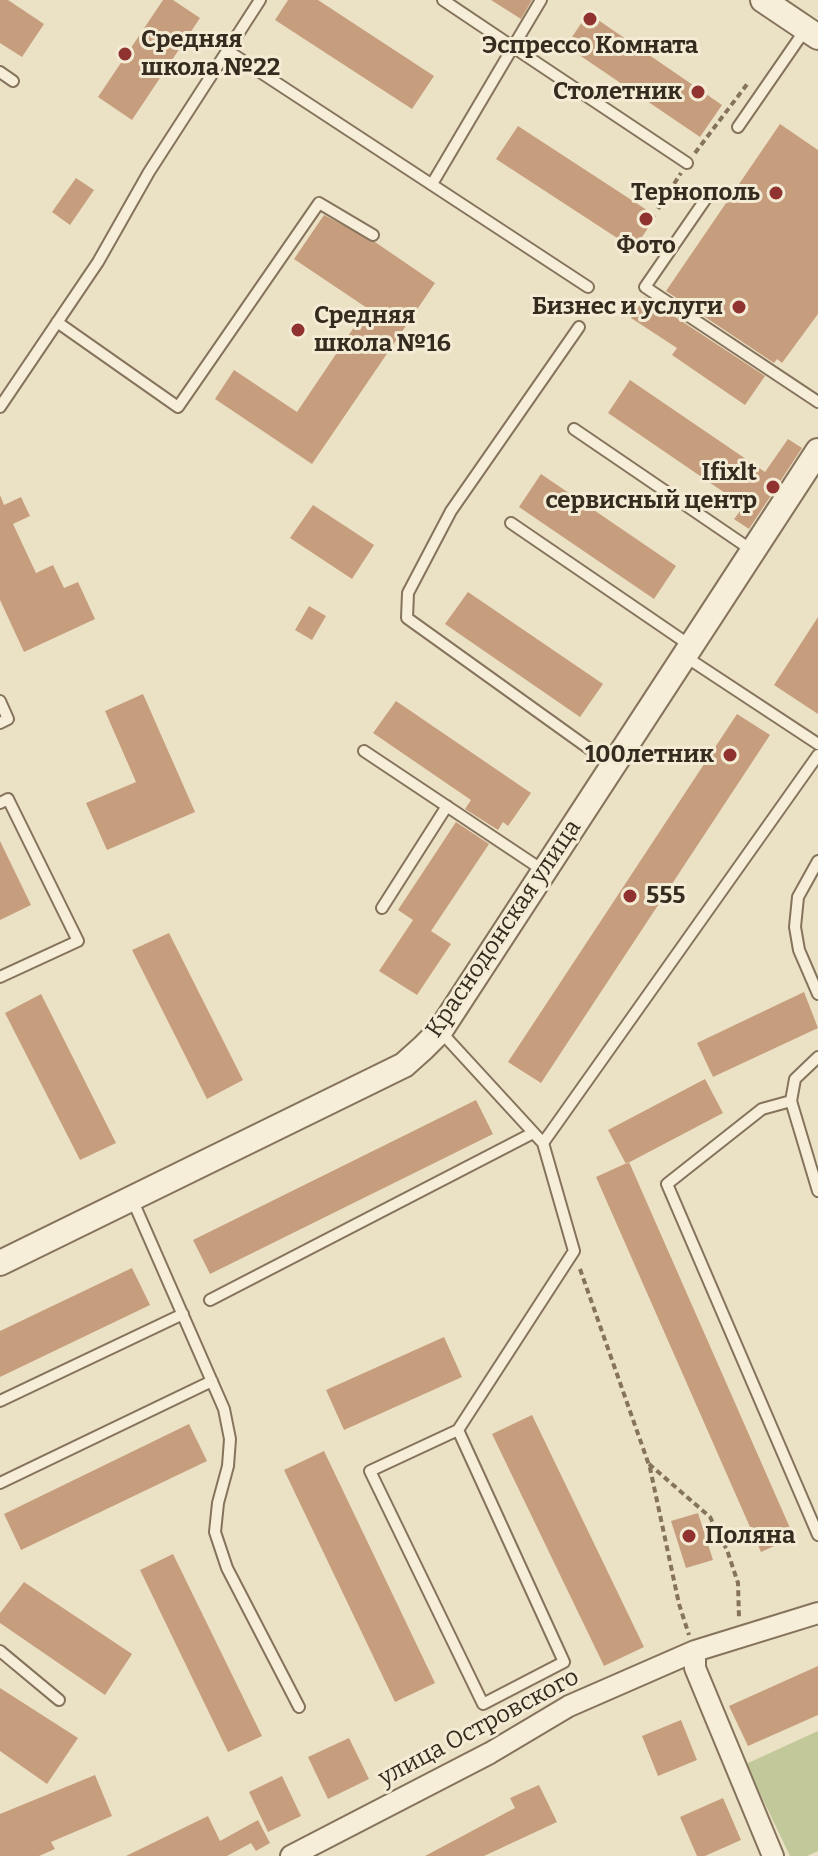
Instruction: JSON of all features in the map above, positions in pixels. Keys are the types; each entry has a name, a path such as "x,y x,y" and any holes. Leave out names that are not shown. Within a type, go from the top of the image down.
{"street":[{"path":"763,0 812,33"},
{"name":"Краснодонская улица","path":"0,1263 404,1065 440,1031 818,451"},
{"name":"улица Островского","path":"291,1856 490,1753 569,1706 695,1651 818,1613"},
{"path":"695,1651 695,1668 773,1856"}],"lane":[{"path":"0,407 260,0"},
{"path":"443,0 687,163"},
{"path":"432,184 541,0"},
{"path":"738,127 778,68 812,33"},
{"path":"228,51 588,287"},
{"path":"0,72 13,81"},
{"path":"707,197 645,287 818,402"},
{"path":"57,322 178,407 319,203 373,235"},
{"path":"579,327 451,511 408,593 407,618 612,766"},
{"path":"574,429 753,551"},
{"path":"511,523 818,744"},
{"path":"0,701 8,719 0,723"},
{"path":"364,751 544,871"},
{"path":"543,1143 818,755"},
{"path":"0,803 8,799 78,941 0,977"},
{"path":"382,908 447,806"},
{"path":"818,861 798,897 795,927 799,950 818,994"},
{"path":"440,1031 543,1143 574,1251 458,1430 370,1471 483,1704 564,1662 458,1430"},
{"path":"818,1057 795,1079 791,1101 818,1191"},
{"path":"791,1101 762,1109 667,1184 818,1535"},
{"path":"210,1300 533,1133"},
{"path":"132,1199 224,1409 230,1439 215,1532 227,1568 299,1707"},
{"path":"0,1401 183,1314"},
{"path":"0,1483 212,1381"},
{"path":"0,1651 59,1700"}],"path":[{"path":"658,209 687,163 763,66 778,68"},
{"path":"574,1251 647,1462 679,1604 695,1651"},
{"path":"647,1462 710,1517 738,1583 739,1635"}],"green space":[{"path":"818,1731 818,1851 807,1856 790,1856 746,1764"}],"building":[{"path":"0,0 8,0 44,24 22,57 0,43"},
{"path":"163,0 173,0 200,18 132,120 98,97"},
{"path":"288,0 318,0 434,76 412,109 275,20"},
{"path":"491,0 532,0 521,19"},
{"path":"588,13 722,105 700,137 566,46"},
{"name":"Тернополь","path":"780,124 818,150 818,314 782,363 777,359 774,363 666,291"},
{"path":"518,126 656,216 634,249 496,159"},
{"path":"76,178 94,190 70,225 52,212"},
{"path":"324,215 375,242 435,283 312,464 215,399 234,370 297,412 367,308 294,259"},
{"path":"645,297 765,376 745,405 672,355 677,348 631,318"},
{"path":"630,380 765,472 788,439 802,448 749,529 734,519 744,506 608,413"},
{"path":"541,474 676,566 654,599 519,507"},
{"path":"0,495 4,505 21,497 30,516 13,524 36,573 53,565 64,588 78,582 95,619 24,652 0,600"},
{"path":"313,505 374,545 352,579 290,538"},
{"path":"468,592 603,684 580,717 445,624"},
{"path":"309,606 326,616 312,640 295,630"},
{"path":"818,617 818,714 774,685"},
{"path":"143,694 195,812 107,850 86,803 136,782 105,711"},
{"path":"396,701 531,793 508,826 503,822 498,830 465,809 471,800 373,733"},
{"path":"737,714 770,735 541,1083 508,1062"},
{"path":"456,822 489,844 431,931 451,944 417,995 379,971 413,920 398,910"},
{"path":"0,841 31,905 0,920"},
{"path":"169,933 243,1080 207,1099 132,950"},
{"path":"804,992 818,1028 713,1077 697,1043"},
{"path":"41,994 116,1143 80,1160 5,1013"},
{"path":"705,1079 723,1113 626,1164 608,1130"},
{"path":"476,1100 493,1134 210,1274 193,1240"},
{"path":"629,1162 794,1537 761,1552 596,1177"},
{"path":"132,1268 150,1305 0,1377 0,1331"},
{"path":"444,1337 462,1377 344,1430 326,1390"},
{"path":"532,1415 644,1647 604,1666 492,1434"},
{"path":"189,1424 207,1461 21,1550 4,1514"},
{"path":"324,1451 435,1683 395,1702 284,1470"},
{"path":"698,1513 713,1560 686,1568 671,1521"},
{"path":"173,1554 262,1736 228,1752 140,1570"},
{"path":"24,1582 132,1654 105,1695 0,1623 0,1613"},
{"path":"818,1666 818,1715 748,1746 729,1706"},
{"path":"0,1688 78,1738 47,1784 0,1751"},
{"path":"681,1720 697,1760 658,1776 642,1736"},
{"path":"349,1738 369,1779 328,1799 308,1757"},
{"path":"95,1775 112,1816 51,1842 55,1849 39,1856 0,1856 0,1814"},
{"path":"282,1776 301,1816 268,1832 249,1792"},
{"path":"539,1785 557,1822 484,1856 425,1856 515,1808 510,1798"},
{"path":"723,1798 741,1840 705,1856 697,1856 680,1817"},
{"path":"208,1816 220,1841 258,1820 270,1843 256,1851 251,1843 227,1856 126,1856"}],"place":[{"name":"Эспрессо Комната","path":"590,19"},
{"name":"Средняя школа №22","path":"125,54"},
{"name":"Столетник","path":"698,92"},
{"name":"Тернополь","path":"776,193"},
{"name":"Фото","path":"646,219"},
{"name":"Бизнес и услуги","path":"739,307"},
{"name":"Средняя школа №16","path":"298,330"},
{"name":"Ifixlt сервисный центр","path":"773,487"},
{"name":"100летник","path":"730,755"},
{"name":"555","path":"630,896"},
{"name":"Поляна","path":"689,1536"}]}
